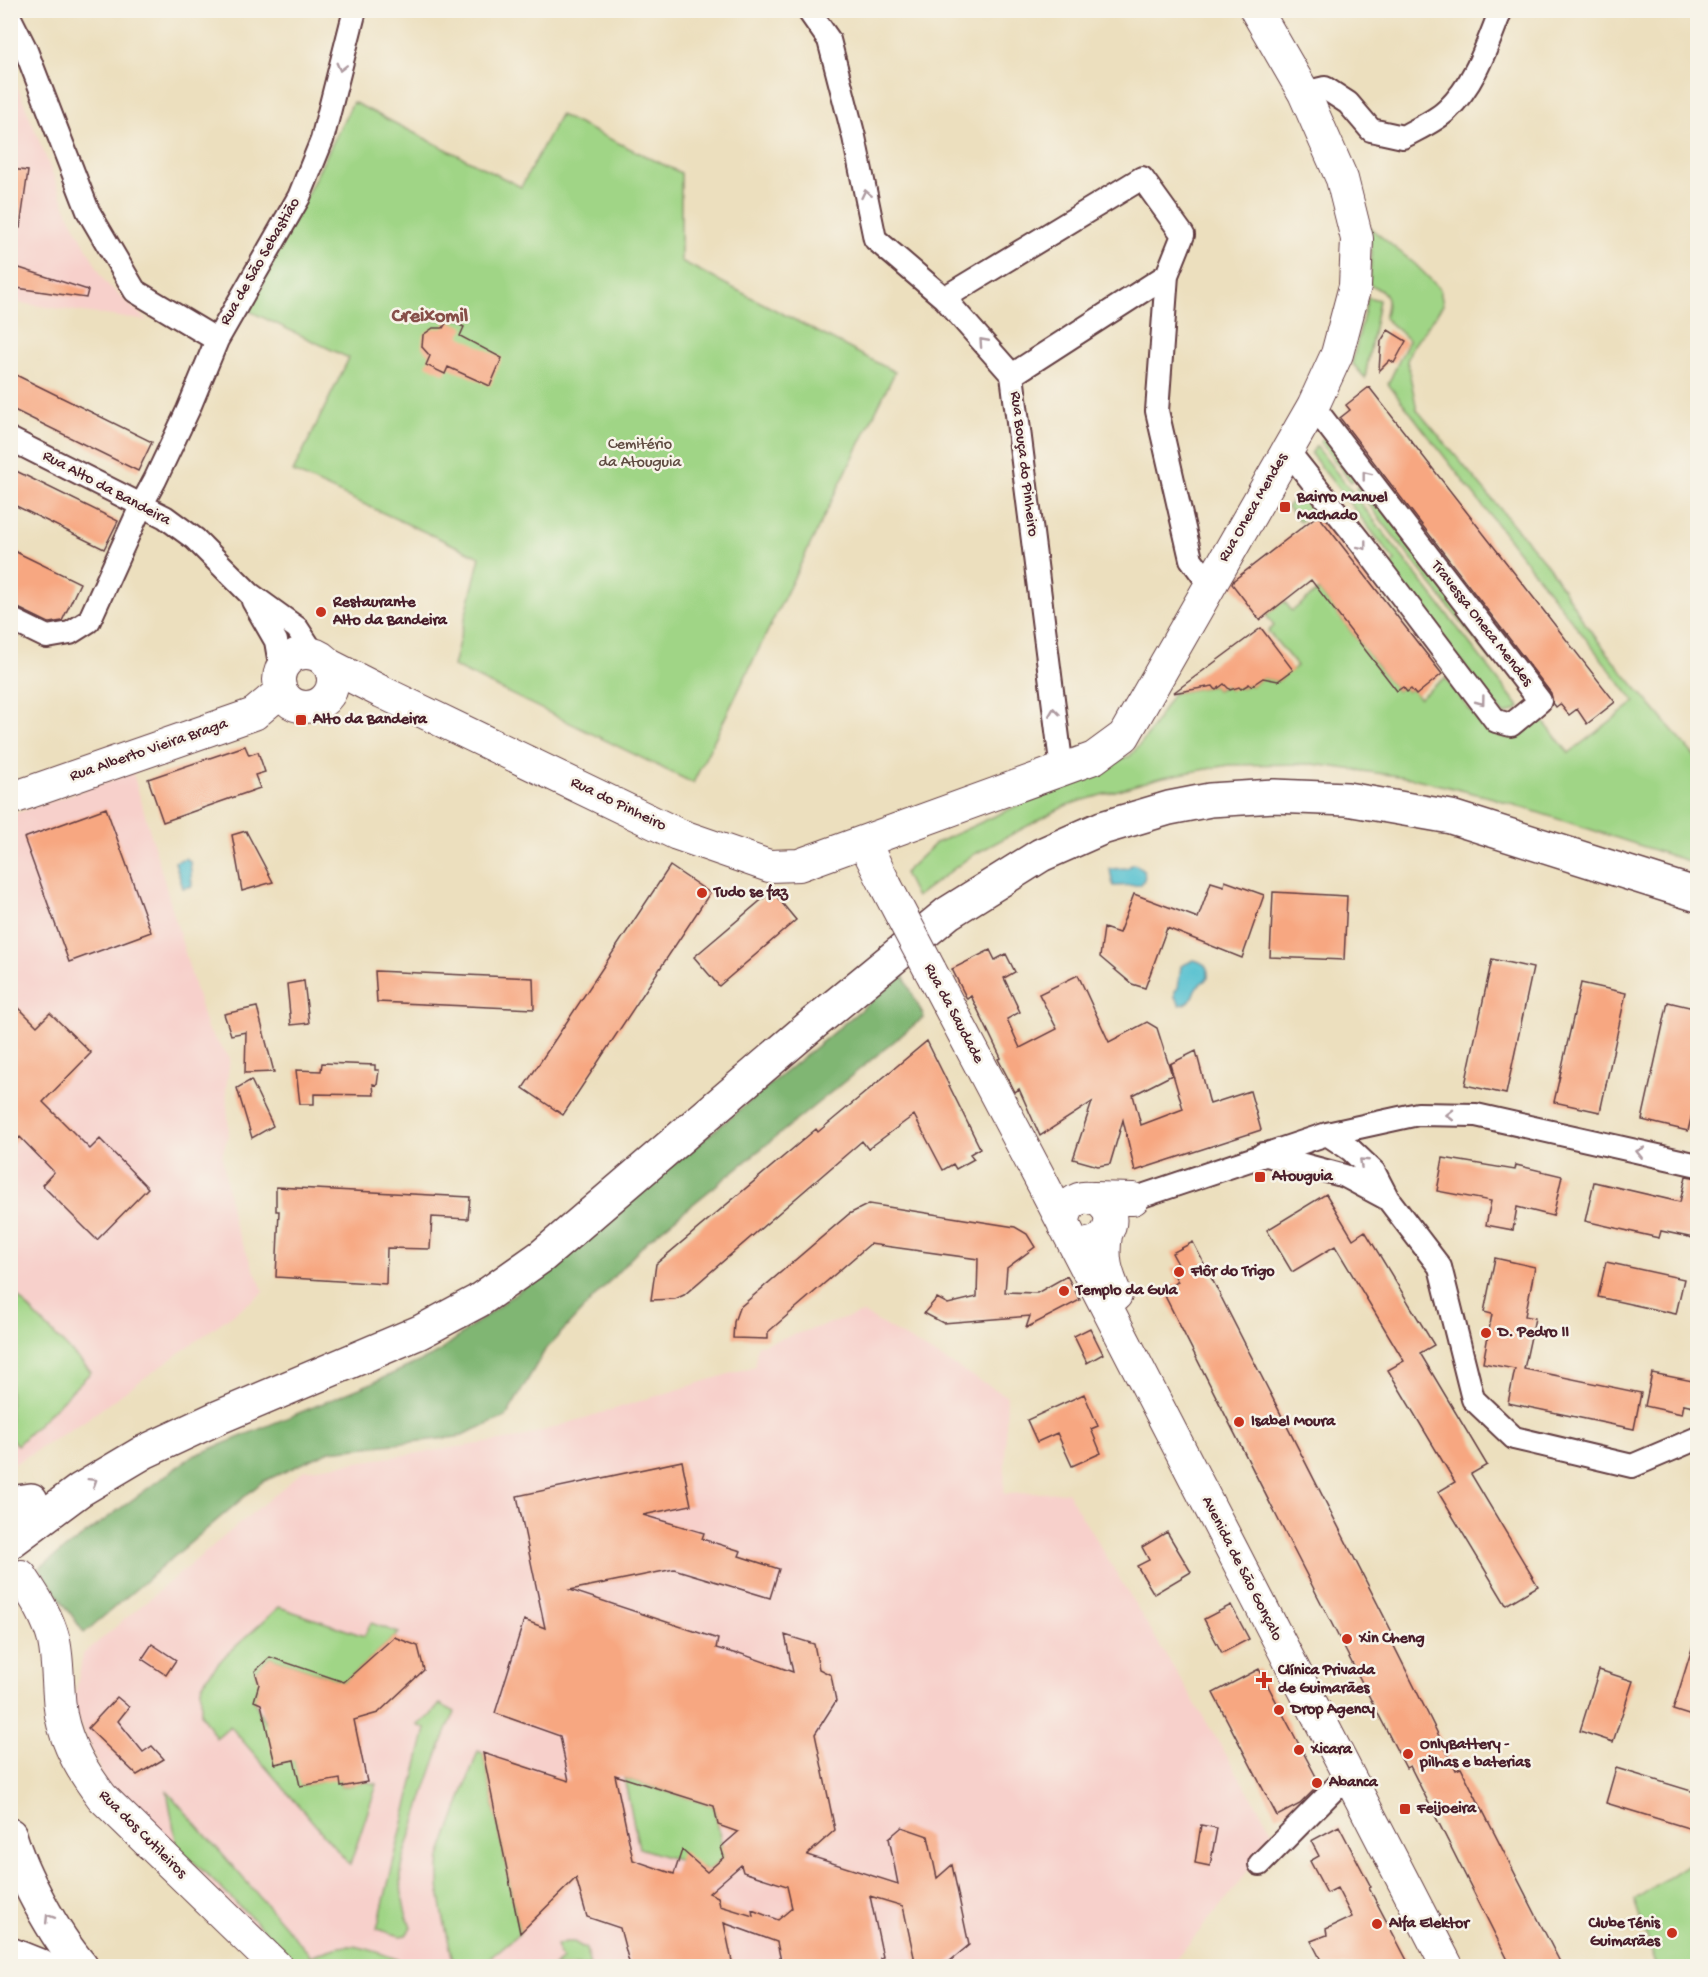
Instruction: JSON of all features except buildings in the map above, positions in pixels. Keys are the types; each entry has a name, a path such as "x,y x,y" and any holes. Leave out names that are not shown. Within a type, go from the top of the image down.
{"highway":[{"path":"10,1542 24,1508 100,1450 138,1430 413,1313 470,1282 524,1243 576,1200 919,909 977,869 1065,821 1149,792 1211,780 1275,775 1352,780 1411,789 1471,803 1698,875"},
{"path":"24,1508 80,1490 144,1452 226,1414 420,1332 478,1301 542,1256 814,1023 948,913 1041,855 1102,828 1169,808 1210,800 1274,796 1347,799 1451,818 1698,895"},
{"path":"16,1568 32,1541 24,1508"},
{"path":"10,1835 21,1864 44,1910 81,1966"},
{"path":"10,1954 40,1966"}],"street":[{"name":"Rua de São Sebastião","path":"10,619 47,637 70,633 89,621 188,410 217,340 303,187 322,140 355,10"},
{"name":"Rua Bouça do Pinheiro","path":"808,10 829,40 854,137 875,239 944,298 1012,375 1062,770"},
{"name":"Rua Oneca Mendes","path":"864,842 1094,758 1124,736 1313,406 1337,354 1354,286 1357,239 1342,179 1304,93 1256,10"},
{"path":"1304,93 1325,88 1348,103 1371,130 1403,137 1447,110 1475,74 1501,10"},
{"path":"10,18 25,48 88,211 135,291 217,340"},
{"path":"944,298 1142,178 1183,235 1167,275 1157,411 1191,559 1210,585"},
{"path":"1012,375 1167,275"},
{"name":"Travessa Oneca Mendes","path":"1288,451 1362,544 1496,721 1511,725 1540,701 1313,406"},
{"name":"Rua Alto da Bandeira","path":"10,439 142,504 195,539 250,594 297,628 321,659"},
{"name":"Rua Alto da Bandeira","path":"250,594 276,641 281,681"},
{"path":"322,703 333,685 333,675 321,659 304,652 295,655 287,661 281,681 286,699 299,707 308,708 356,695 382,692"},
{"name":"Rua do Pinheiro","path":"321,659 382,692 677,834 769,866 799,865 864,842"},
{"name":"Rua Alberto Vieira Braga","path":"10,799 254,714 281,681"},
{"name":"Rua da Saudade","path":"864,842 1066,1231"},
{"path":"1133,1199 1099,1240 1083,1244 1066,1231 1064,1216 1075,1201 1088,1198 1133,1199 1327,1134 1418,1114 1476,1115 1698,1165"},
{"path":"1327,1134 1335,1159 1345,1176"},
{"path":"1327,1134 1351,1150 1374,1172 1388,1199 1440,1267 1473,1399 1514,1438 1632,1466 1698,1438"},
{"path":"1263,1154 1345,1176 1388,1199"},
{"path":"1043,1184 1101,1202 1110,1217 1108,1230"},
{"name":"Avenida de São Gonçalo","path":"1108,1230 1104,1250 1105,1269 1118,1299 1464,1966"},
{"name":"Avenida de São Gonçalo","path":"1066,1231 1447,1966"},
{"name":"Rua dos Cutileiros","path":"16,1568 46,1618 54,1643 61,1715 70,1748 85,1774 102,1797 276,1966"},
{"path":"1260,1864 1348,1775"}],"shaded area":[{"path":"10,68 70,217 105,282 148,321 11,302"},
{"path":"133,773 207,1029 230,1058 226,1090 229,1133 222,1155 233,1222 264,1292 86,1420 11,1466 11,815"},
{"path":"863,1313 1007,1396 1004,1494 1067,1492 1273,1832 1238,1885 1176,1959 1166,1966 291,1966 106,1784 73,1705 83,1654 304,1470 519,1438 755,1366 757,1346"}],"green space":[{"name":"Cemitério da Atouguia","path":"353,102 521,187 560,115 681,173 681,261 895,372 693,783 453,666 480,557 293,472 349,358 249,311"},
{"path":"1368,226 1415,264 1440,289 1443,305 1411,349 1407,361 1417,410 1549,567 1586,625 1697,759 1697,864 1493,798 1412,778 1313,764 1229,765 1163,777 1067,805 971,856 916,897 904,873 936,843 1130,756 1148,735 1173,693 1213,686 1216,690 1226,686 1230,690 1236,684 1241,689 1263,678 1278,681 1297,666 1268,631 1274,626 1266,615 1284,601 1292,611 1319,590 1397,691 1403,687 1407,692 1411,689 1419,698 1445,678 1486,731 1507,738 1538,715 1569,753 1635,702 1388,384 1409,340 1384,318 1387,305 1386,296 1381,290 1369,284 1372,253"},
{"path":"1368,297 1379,300 1365,378 1352,363"},
{"path":"1325,438 1357,477 1351,482 1320,442"},
{"path":"1316,446 1520,708 1504,715 1387,568 1395,561 1311,454"},
{"path":"1362,483 1497,656 1491,661 1356,488"},
{"path":"1297,496 1306,499 1314,510 1300,522 1287,507"},
{"path":"903,975 924,1017 646,1242 545,1350 506,1417 457,1437 330,1451 262,1482 84,1633 39,1568 191,1457 372,1383 436,1354 539,1275"},
{"path":"10,1289 91,1372 17,1445 10,1438"},
{"path":"279,1607 364,1636 371,1623 399,1633 344,1682 270,1657 255,1671 257,1678 261,1679 254,1701 265,1722 294,1760 301,1786 321,1782 312,1735 329,1731 341,1787 367,1782 377,1784 350,1865 230,1726 216,1738 201,1714 201,1688 206,1678 223,1658"},
{"path":"440,1704 455,1712 433,1768 404,1858 401,1872 402,1891 411,1928 406,1935 400,1936 377,1929 426,1729 417,1725 429,1717"},
{"path":"478,1751 483,1753 520,1933 480,1966 454,1966 440,1899 440,1857"},
{"path":"624,1778 714,1806 724,1857 709,1870 639,1848"},
{"path":"167,1791 311,1956 332,1949 355,1946 395,1958 411,1966 301,1966 177,1846"},
{"name":"Clube Ténis Guimarães","path":"1697,1858 1697,1966 1657,1966 1634,1900"},
{"path":"574,1942 586,1949 590,1966 554,1966 562,1959 556,1945"}],"water":[{"path":"185,858 190,861 192,886 183,888 175,862"},
{"path":"1133,864 1144,872 1143,882 1140,885 1113,886 1110,869 1127,868"},
{"path":"1194,960 1205,966 1208,978 1197,987 1189,1001 1180,1005 1175,997 1175,991 1178,988 1181,966"}],"place":[{"name":"Bairro Manuel Machado","path":"1285,507"},
{"name":"Restaurante Alto da Bandeira","path":"321,612"},
{"name":"Alto da Bandeira","path":"301,720"},
{"name":"Tudo se faz","path":"702,893"},
{"name":"Atouguia","path":"1260,1177"},
{"name":"Flôr do Trigo","path":"1179,1272"},
{"name":"Templo da Gula","path":"1064,1291"},
{"name":"D. Pedro II","path":"1486,1333"},
{"name":"Isabel Moura","path":"1239,1422"},
{"name":"Xin Cheng","path":"1347,1639"},
{"name":"Clínica Privada de Guimarães","path":"1264,1680"},
{"name":"Drop Agency","path":"1279,1710"},
{"name":"Xicara","path":"1299,1750"},
{"name":"OnlyBattery - pilhas e baterias","path":"1408,1754"},
{"name":"Abanca","path":"1317,1783"},
{"name":"Feijoeira","path":"1405,1809"},
{"name":"Alfa Elektor","path":"1377,1924"},
{"name":"Clube Ténis Guimarães","path":"1672,1933"}],"district":[{"name":"Creixomil","path":"430,317"}]}
